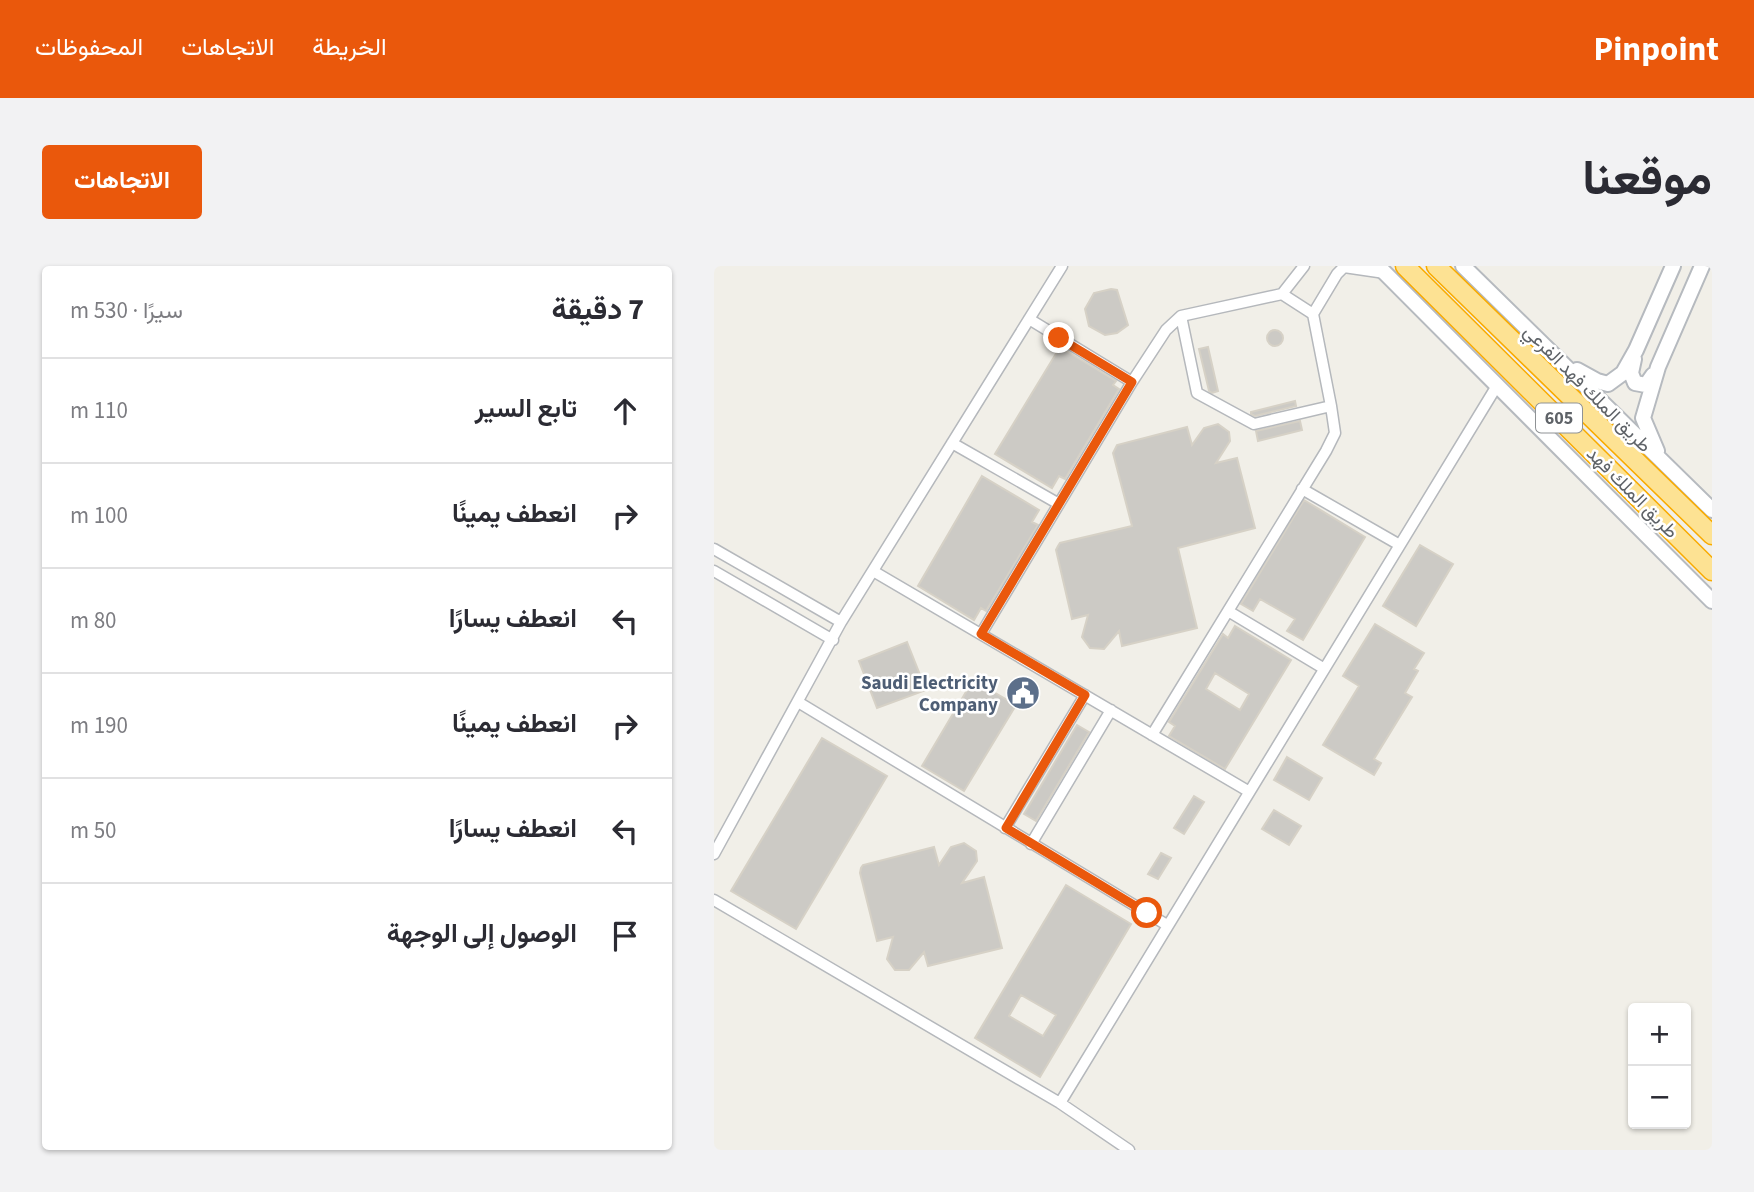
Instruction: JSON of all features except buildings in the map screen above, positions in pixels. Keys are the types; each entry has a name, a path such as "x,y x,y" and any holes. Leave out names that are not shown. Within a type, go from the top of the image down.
{"highway":[{"name":"طريق الملك فهد","path":"1405,266 1712,571"},
{"name":"طريق الملك فهد","path":"1436,266 1712,535"}],"main road":[{"name":"طريق الملك فهد الفرعي","path":"1463,266 1712,510"},
{"path":"1563,362 1597,381 1608,384 1623,373 1636,351 1673,266"},
{"path":"1660,459 1643,418 1658,367 1702,266"},
{"path":"1381,270 1498,384 1712,601"},
{"path":"1636,351 1630,373 1635,383 1646,386 1658,367"}],"street":[{"path":"714,854 841,622 1062,266"},
{"path":"981,634 1166,330 1181,316 1282,294 1304,266"},
{"path":"1152,735 1335,433 1313,314 1344,267 1381,270"},
{"path":"1282,294 1313,314"},
{"path":"1181,316 1196,393 1254,424 1331,406"},
{"path":"1029,319 1132,382"},
{"path":"1060,1103 1398,544 1498,384"},
{"path":"953,443 1059,503"},
{"path":"1302,489 1398,544"},
{"path":"714,550 841,622"},
{"path":"873,570 1248,791"},
{"path":"714,571 833,640"},
{"path":"1228,611 1323,668"},
{"path":"1006,828 1085,695"},
{"path":"799,702 1167,925"},
{"path":"1031,844 1111,710"},
{"path":"714,900 1060,1103 1129,1150"}],"place":[{"name":"Saudi Electricity Company","path":"1023,693"}],"route":[{"path":"1059,338 1132,382 981,634 1085,695 1006,828 1147,913"}]}
